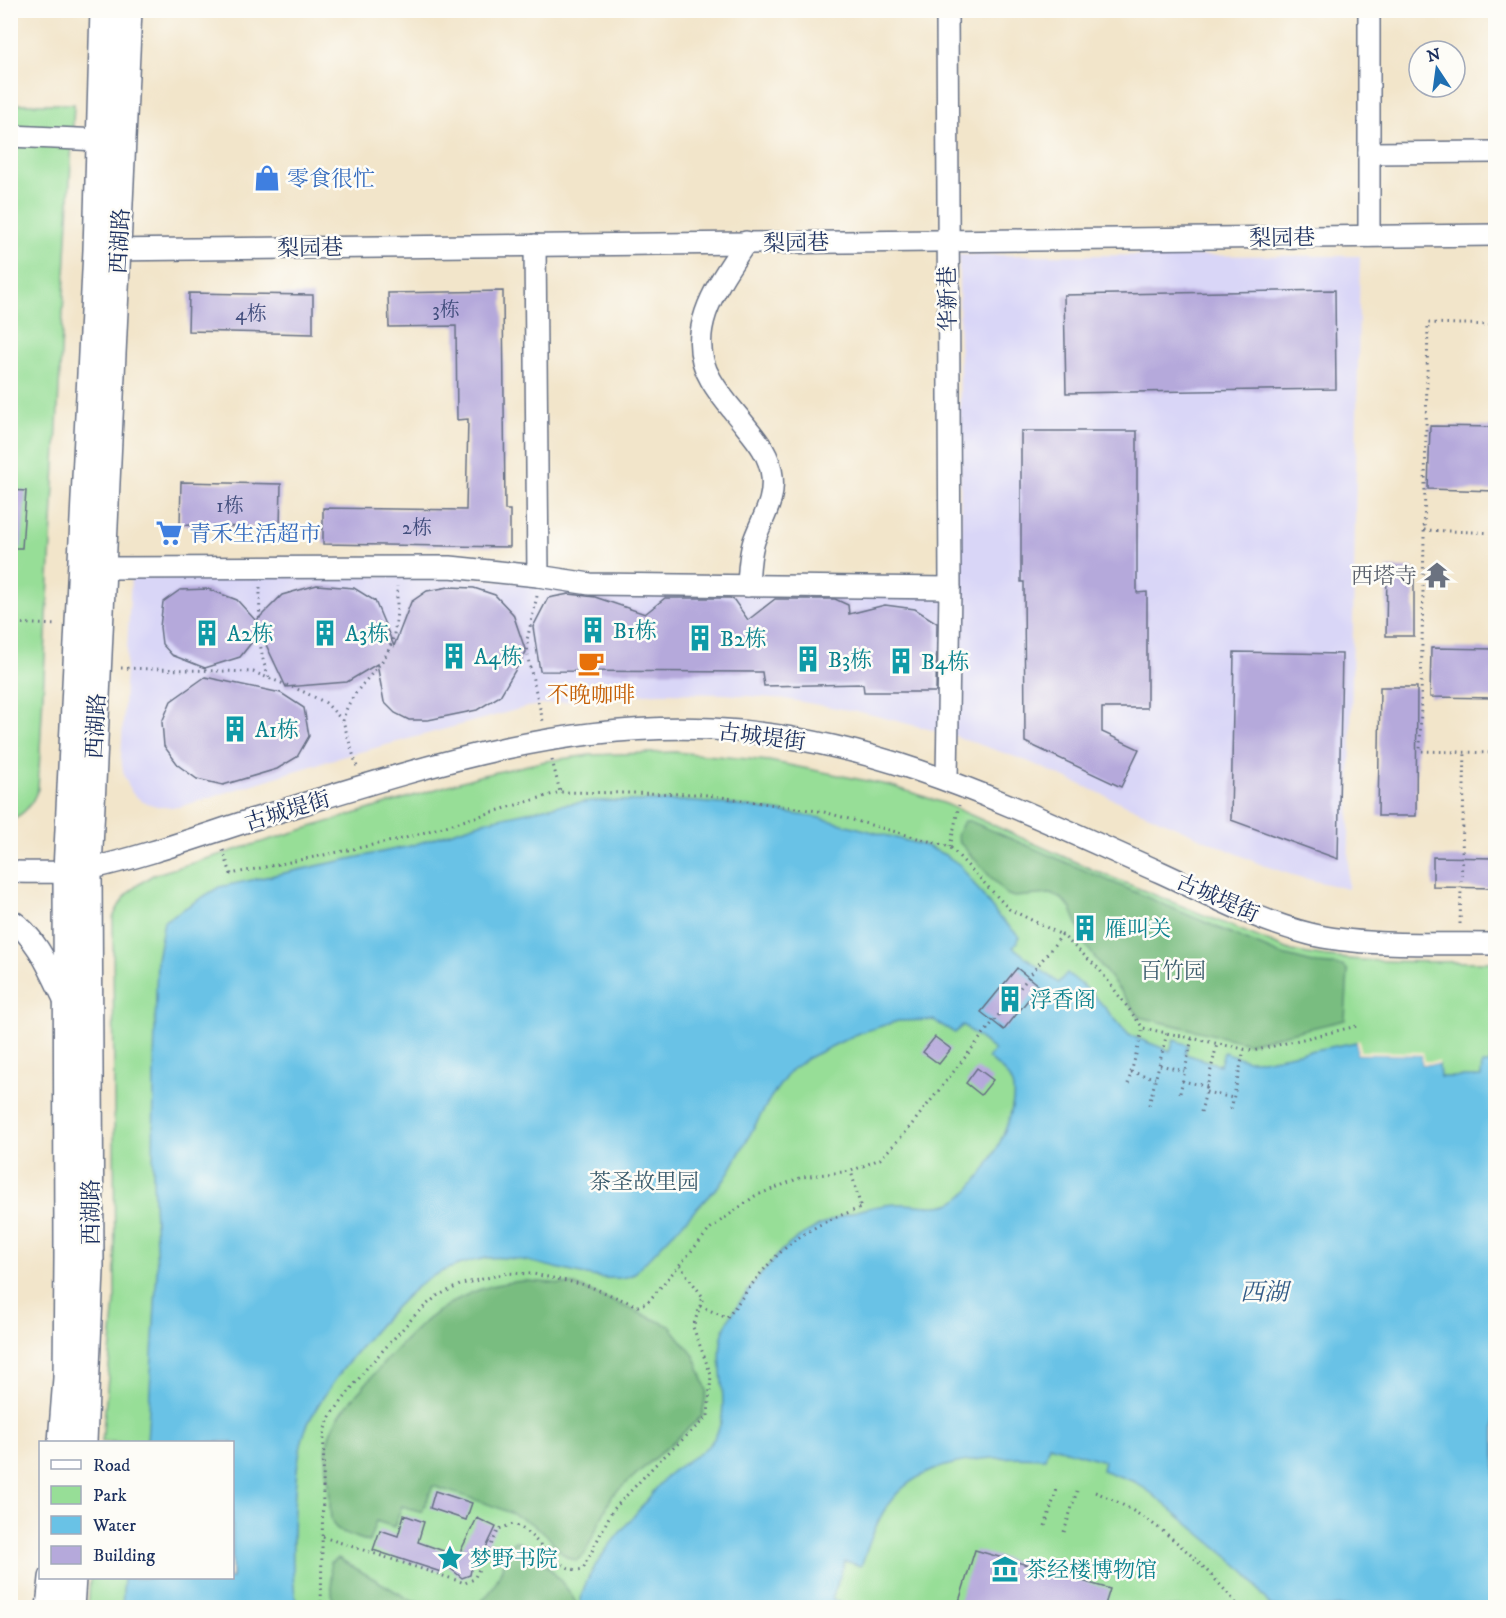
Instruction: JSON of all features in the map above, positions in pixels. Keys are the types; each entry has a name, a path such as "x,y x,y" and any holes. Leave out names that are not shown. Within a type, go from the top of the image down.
{"main road":[{"name":"西湖路","path":"62,1441 67,1378 69,1257 68,1006 77,870 98,667 103,568 108,249 100,140 105,10"},
{"name":"西湖路","path":"83,1441 90,1270 77,870 79,626 128,10"},
{"path":"50,1608 53,1579"},
{"path":"70,1608 72,1579"}],"street":[{"name":"华新巷","path":"946,10 950,588 956,782"},
{"path":"1369,10 1369,236"},
{"path":"10,136 100,140"},
{"path":"1369,153 1496,152"},
{"name":"梨园巷","path":"108,249 1496,235"},
{"path":"746,243 717,285 706,310 700,336 703,362 711,381 764,449 772,474 773,493 749,558 748,586"},
{"path":"535,245 538,576"},
{"path":"103,568 483,568 590,584 950,588"},
{"name":"古城堤街","path":"10,872 77,870 464,757 547,738 628,729 714,729 753,732 834,746 956,782 1294,930 1314,936 1360,941 1496,944"},
{"path":"10,919 19,925 37,946 68,1006"}],"path":[{"path":"1496,325 1428,323 1420,751 1496,753"},
{"path":"1424,530 1496,533"},
{"path":"260,567 259,644 262,662 269,677"},
{"path":"343,721 349,701 386,655 393,640 396,621 397,567"},
{"path":"538,576 527,640 528,659 560,792"},
{"path":"10,623 79,626"},
{"path":"98,667 253,672 269,677 326,703 343,721 363,786"},
{"path":"1460,944 1465,752"},
{"path":"950,847 956,782"},
{"path":"215,831 231,874 402,839 560,792 728,797 824,812 950,847 1009,909 1062,935 1099,969 1143,1028 1253,1051 1358,1026"},
{"path":"321,1608 322,1449 326,1424 366,1369 429,1302 462,1284 493,1274 513,1273 576,1282 633,1304 643,1305 680,1266 711,1228 755,1196 802,1177 851,1171 880,1159 905,1133 1062,935"},
{"path":"1128,1084 1143,1028"},
{"path":"1149,1105 1167,1033"},
{"path":"1180,1093 1192,1038"},
{"path":"1201,1112 1217,1044"},
{"path":"1231,1109 1244,1050"},
{"path":"1160,1065 1185,1071"},
{"path":"1131,1072 1156,1078"},
{"path":"1182,1081 1207,1086"},
{"path":"1206,1092 1233,1098"},
{"path":"700,1306 727,1318 750,1286 791,1240 827,1220 861,1209 851,1171"},
{"path":"323,1537 465,1584 475,1576 499,1529 513,1524 531,1533 552,1558 573,1569 583,1569 612,1511 655,1465 708,1416 712,1379 693,1327 702,1294 680,1266"},
{"path":"1045,1526 1058,1485"},
{"path":"1064,1532 1077,1491"},
{"path":"1095,1492 1128,1508 1154,1525 1216,1577 1240,1608"}],"shaded area":[{"path":"959,255 1360,256 1348,889 1295,876 1260,864 1027,761 952,735 865,713 785,699 725,694 662,693 598,697 527,707 334,759 179,807 160,807 143,802 132,793 124,776 121,758 131,577 448,575 613,593 961,594"}],"green space":[{"path":"11,104 74,104 38,789 28,808 11,820"},
{"name":"西湖","path":"675,752 769,761 892,786 946,804 1091,869 1292,951 1368,960 1495,962 1495,1607 88,1608 90,1579 234,1579 234,1441 102,1441 115,1301 113,918 120,904 134,888 153,875 479,776 546,761 590,755"},
{"name":"百竹园","path":"964,821 970,821 1279,954 1317,964 1344,966 1348,971 1345,1020 1248,1043 1140,1017 1086,946 1071,909 1062,899 1050,894 1014,897 1006,894 959,842 957,835"},
{"path":"527,1281 575,1285 670,1326 695,1357 707,1391 702,1416 612,1496 584,1555 577,1560 566,1556 540,1529 515,1515 433,1486 422,1512 402,1506 394,1527 376,1521 369,1542 337,1529 331,1519 327,1453 330,1434 342,1412 403,1342 438,1312 457,1299 478,1290"},
{"path":"515,1541 531,1550 550,1570 568,1591 577,1607 473,1607 487,1596 510,1546"},
{"path":"338,1558 412,1601 441,1607 333,1607 330,1562"}],"water":[{"name":"西湖","path":"593,801 683,801 733,805 820,818 926,846 960,865 998,916 1020,937 1013,947 1058,983 1067,973 1092,993 1129,1035 1170,1051 1174,1040 1188,1045 1185,1054 1220,1065 1224,1052 1247,1060 1262,1060 1357,1042 1357,1054 1422,1055 1422,1064 1439,1064 1440,1077 1481,1077 1482,1064 1490,1064 1491,1055 1495,1055 1495,1607 1271,1607 1245,1571 1151,1493 1135,1482 1102,1470 1104,1461 1049,1445 1045,1458 1004,1457 961,1462 921,1476 904,1487 890,1502 881,1517 861,1566 845,1561 832,1599 849,1607 580,1607 582,1593 595,1566 614,1539 666,1477 706,1448 718,1432 723,1404 721,1347 726,1324 740,1302 777,1256 808,1232 855,1212 886,1205 934,1206 954,1202 976,1182 987,1166 1011,1114 1012,1085 1005,1073 988,1058 994,1050 963,1025 955,1033 933,1020 898,1021 859,1033 808,1058 791,1070 771,1097 725,1179 634,1274 621,1278 604,1278 523,1260 487,1258 444,1271 416,1288 360,1347 325,1394 305,1431 295,1492 293,1569 297,1607 122,1608 124,1579 234,1579 234,1441 147,1441 157,1270 153,1178 157,959 164,921 219,887 410,846 486,821 559,805"}],"pier":[{"path":"1357,1040 1360,1041 1360,1051 1423,1052 1425,1061 1439,1061 1439,1064 1422,1064 1422,1055 1357,1054"}],"building":[{"path":"1335,290 1336,389 1066,393 1064,295"},
{"path":"503,291 505,510 510,510 510,547 323,544 323,508 466,510 468,419 457,420 456,326 389,327 388,293"},
{"path":"189,293 313,295 313,334 188,331"},
{"path":"1430,426 1496,427 1496,491 1428,489"},
{"path":"1021,431 1137,431 1137,593 1147,592 1147,708 1102,708 1102,732 1139,749 1121,787 1025,742 1024,582 1021,582"},
{"path":"181,482 281,484 280,528 180,525"},
{"path":"10,490 26,491 22,548 10,548"},
{"path":"1387,568 1414,568 1414,636 1386,636"},
{"path":"317,585 354,588 375,601 394,646 411,602 427,591 449,587 474,588 495,595 513,614 526,652 500,696 477,710 428,720 409,720 395,713 384,702 377,664 347,682 286,687 260,632 240,657 205,668 172,655 162,644 160,627 163,602 180,590 208,589 237,600 256,621 282,595"},
{"path":"569,594 595,597 645,614 665,598 730,598 734,600 748,620 775,599 835,599 848,605 849,614 885,605 915,609 937,623 936,692 864,692 863,684 764,686 762,672 540,671 533,627 548,598"},
{"path":"1431,648 1496,649 1496,698 1430,697"},
{"path":"1234,652 1342,654 1338,859 1231,820"},
{"name":"A1栋","path":"205,677 281,693 304,708 309,736 297,757 277,769 223,785 197,779 179,766 164,746 162,722 171,701"},
{"path":"1380,687 1417,687 1416,816 1378,816"},
{"path":"1433,857 1496,858 1496,888 1433,887"},
{"name":"浮香阁","path":"1017,968 1039,986 1004,1030 981,1012"},
{"path":"935,1037 951,1049 939,1064 923,1052"},
{"path":"977,1068 993,1080 981,1095 966,1083"},
{"path":"435,1491 472,1503 466,1520 430,1508"},
{"path":"404,1515 424,1522 418,1542 458,1556 477,1518 496,1527 483,1554 475,1550 470,1575 462,1578 444,1563 441,1572 373,1550 380,1530 398,1536"},
{"name":"茶经楼博物馆","path":"975,1550 1110,1589 1104,1608 957,1608"}],"place":[{"name":"零食很忙","path":"267,178"},
{"name":"青禾生活超市","path":"169,533"},
{"name":"西塔寺","path":"1437,575"},
{"name":"B1栋","path":"593,630"},
{"name":"A2栋","path":"207,633"},
{"name":"A3栋","path":"325,633"},
{"name":"B2栋","path":"700,638"},
{"name":"A4栋","path":"454,656"},
{"name":"B3栋","path":"808,659"},
{"name":"B4栋","path":"901,661"},
{"name":"不晚咖啡","path":"591,663"},
{"name":"A1栋","path":"235,729"},
{"name":"雁叫关","path":"1085,928"},
{"name":"浮香阁","path":"1010,999"},
{"name":"梦野书院","path":"450,1558"},
{"name":"茶经楼博物馆","path":"1005,1569"}],"park label":[{"name":"茶圣故里园","path":"644,1181"}]}
